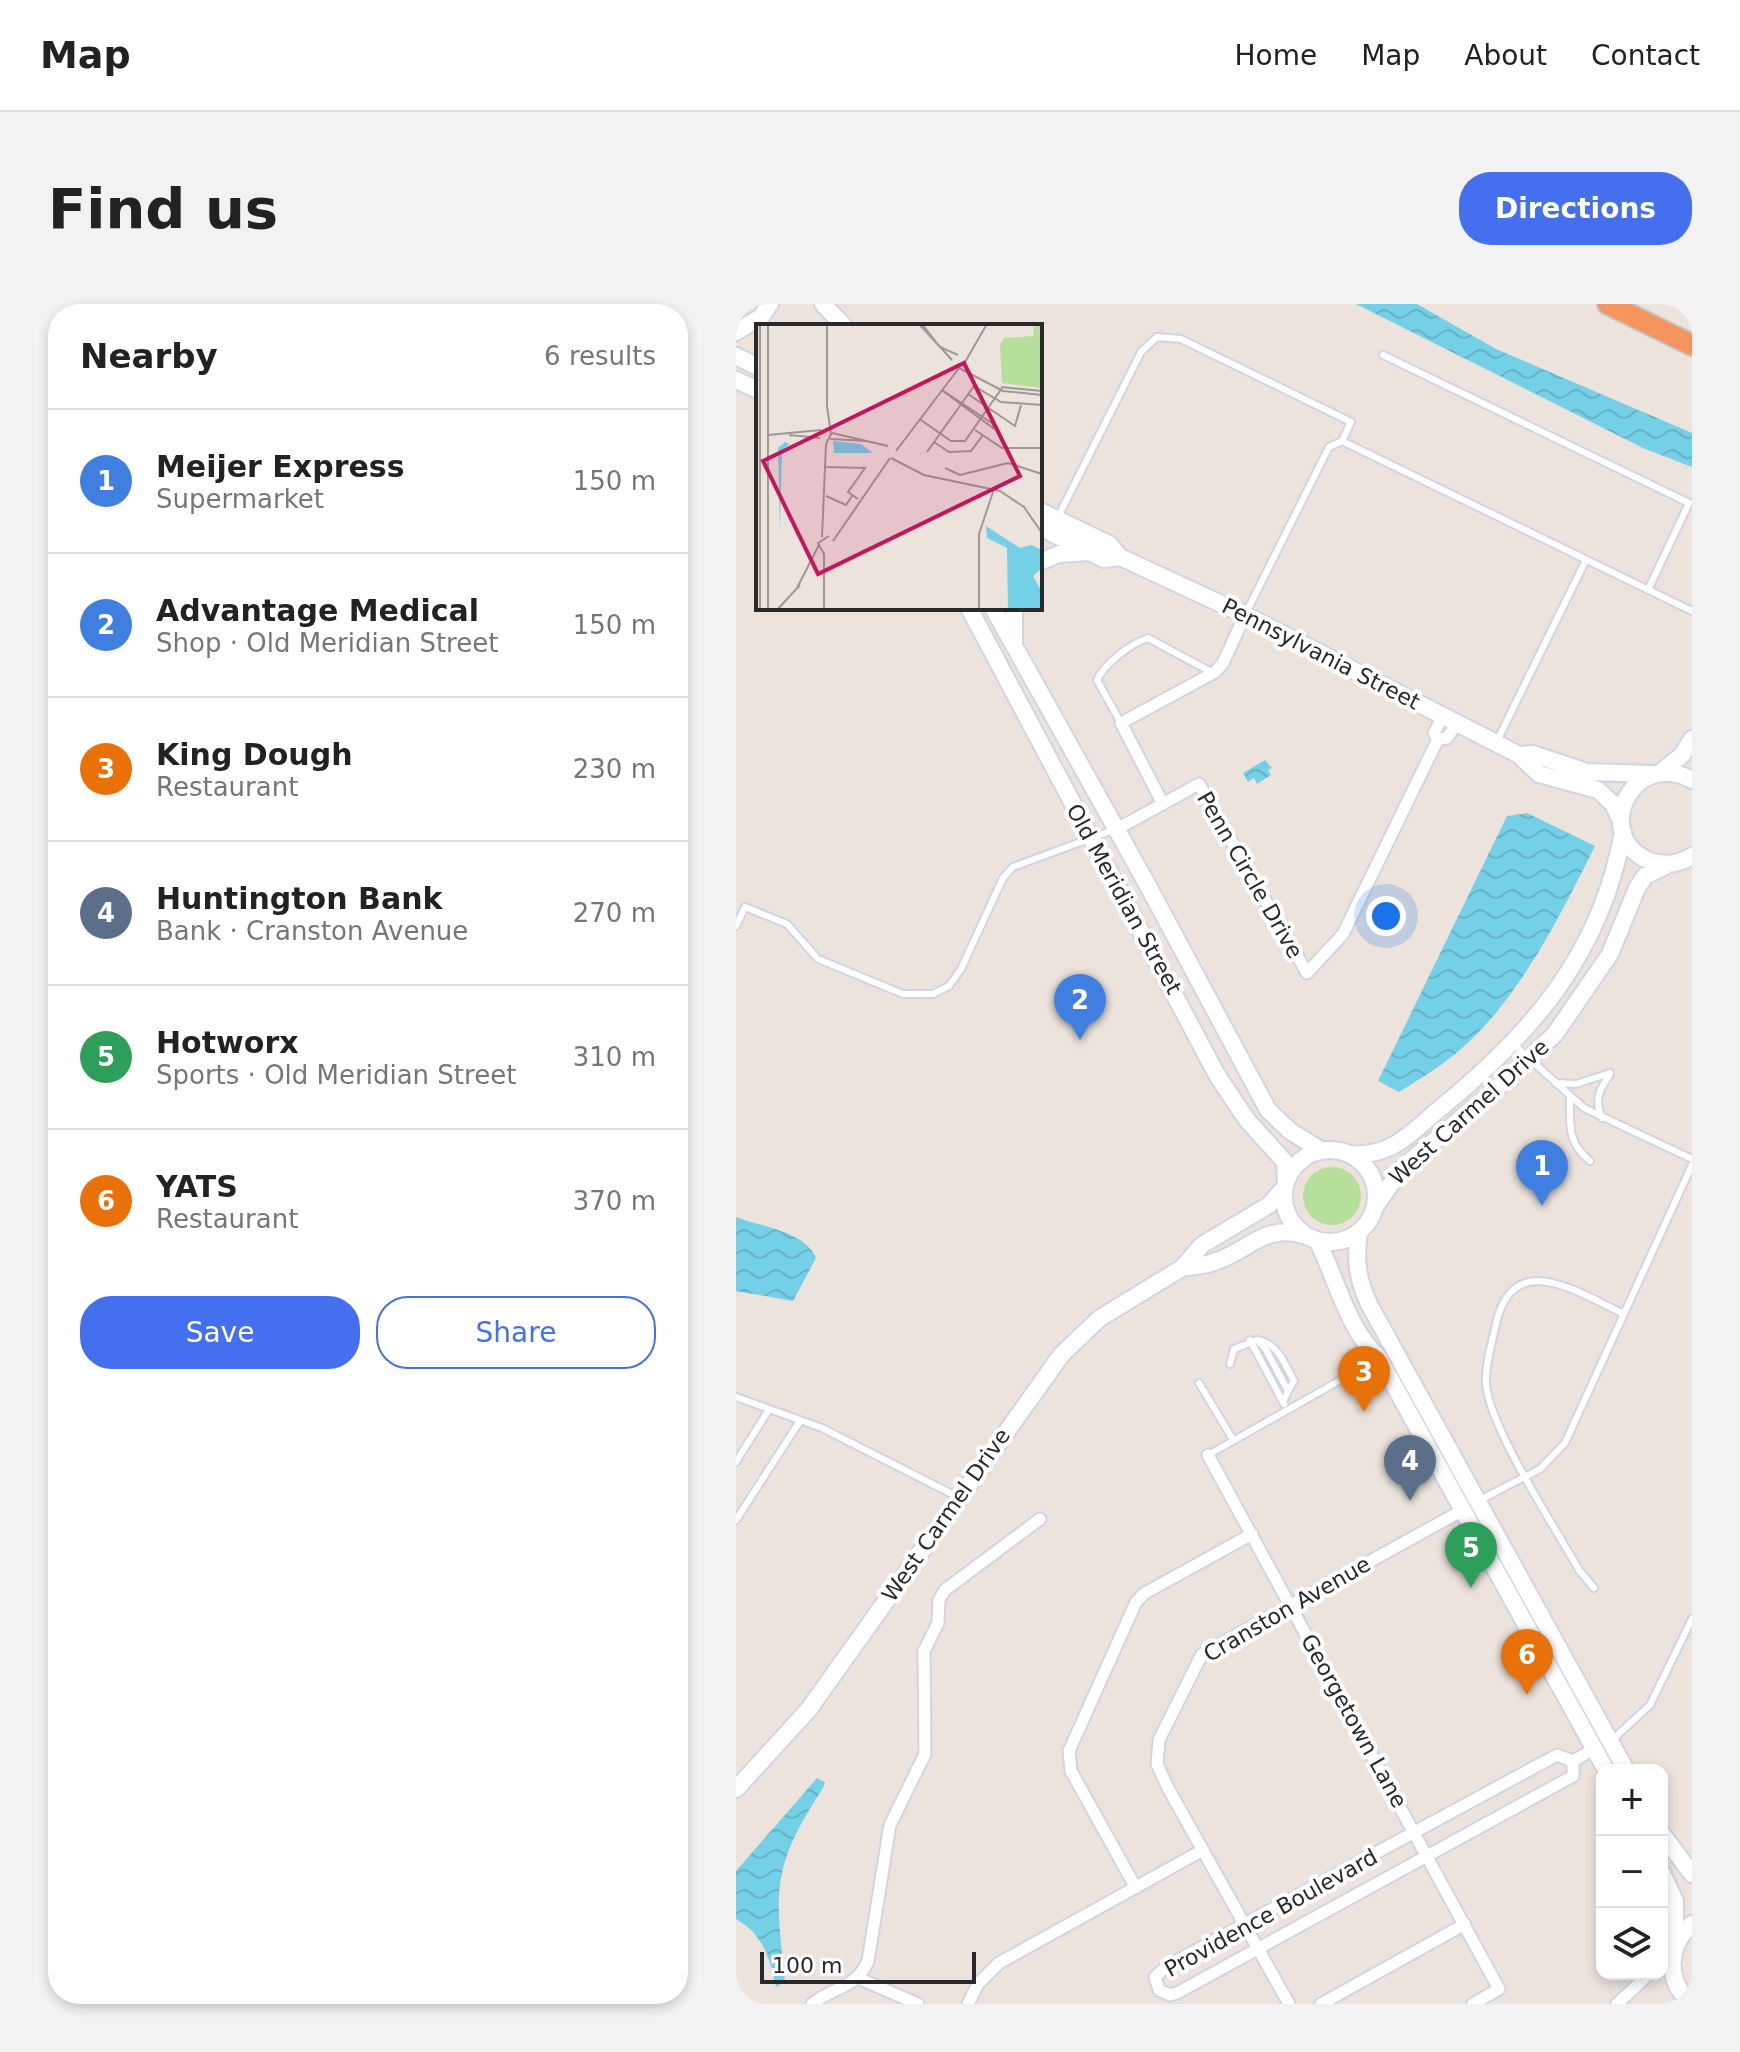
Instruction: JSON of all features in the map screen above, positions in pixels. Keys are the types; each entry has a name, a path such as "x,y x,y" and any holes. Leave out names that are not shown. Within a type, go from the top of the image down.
{"highway":[{"path":"1608,304 1692,345"}],"main road":[{"path":"736,332 761,317 770,304"},
{"path":"823,304 842,324"},
{"path":"736,356 756,366"},
{"path":"736,380 756,389"},
{"name":"Pennsylvania Street","path":"1042,512 1109,544 1120,557 1245,615 1519,755 1539,774 1598,790 1613,804 1622,827 1641,856 1684,861"},
{"name":"Pennsylvania Street","path":"1042,528 1104,559 1120,557"},
{"path":"1042,561 1059,554 1092,552"},
{"name":"Old Meridian Street","path":"970,610 1222,1084 1247,1120 1285,1162 1286,1185"},
{"name":"Old Meridian Street","path":"994,610 1117,829 1268,1110 1290,1131 1322,1151"},
{"path":"1014,610 1014,643"},
{"path":"1657,774 1682,755 1692,739"},
{"name":"Pennsylvania Street","path":"1519,755 1533,754 1587,772 1677,774 1692,780"},
{"name":"West Carmel Drive","path":"1349,1154 1372,1154 1396,1146 1488,1071 1512,1043 1561,982 1594,929 1615,874 1623,804 1631,789 1657,774"},
{"name":"West Carmel Drive","path":"1375,1207 1402,1168 1530,1059 1571,1015 1621,931 1637,888 1645,876 1684,861"},
{"path":"1603,1764 1379,1358 1370,1349 1352,1318 1312,1238 1288,1215 1286,1185 1304,1158 1322,1151 1349,1154 1364,1165 1373,1180 1375,1207 1359,1232 1355,1257 1359,1285 1623,1764"},
{"name":"West Carmel Drive","path":"736,1789 809,1709 1062,1354 1100,1318 1182,1268 1202,1245 1269,1205 1286,1185"},
{"name":"West Carmel Drive","path":"1182,1268 1214,1262 1276,1231 1312,1238"},
{"path":"1312,1238 1339,1241 1359,1232"},
{"path":"1664,1836 1692,1874"},
{"path":"1668,1886 1675,1901 1670,1951 1675,1980 1692,2004"},
{"path":"1670,1951 1692,1924"}],"street":[{"path":"1121,723 1213,673 1223,663 1245,615"},
{"name":"Penn Circle Drive","path":"1117,829 1199,784 1307,973 1343,934 1438,739 1447,738 1450,719"},
{"name":"Penn Circle Drive","path":"1121,723 1163,804"},
{"name":"Georgetown Lane","path":"1208,1455 1499,1989 1473,2004"},
{"name":"Cranston Avenue","path":"1203,1850 1157,1764 1157,1749 1171,1713 1202,1654 1463,1510"},
{"path":"812,2004 858,1978 868,1961 890,1825 925,1754 924,1651 938,1623 939,1600 945,1590 1040,1519"},
{"path":"1136,1888 1068,1760 1069,1751 1136,1602 1145,1593 1252,1534"},
{"name":"Providence Boulevard","path":"1573,1761 1594,1749"},
{"name":"Providence Boulevard","path":"1557,1755 1573,1761 1573,1776 1177,1993 1164,1994 1155,1984 1155,1977 1167,1966 1557,1755"},
{"path":"968,2004 985,1975 999,1963 1203,1850 1289,2004"},
{"path":"1321,2004 1465,1924"},
{"path":"858,1978 918,2004"},
{"path":"1617,2004 1643,1980"}],"lane":[{"path":"1057,519 1141,352 1157,337 1181,339 1351,422 1342,441 1329,447 1245,615"},
{"path":"1383,355 1689,503 1648,590"},
{"path":"1342,441 1692,611"},
{"path":"1496,743 1586,560"},
{"path":"1121,723 1097,680 1102,671 1139,641 1148,638 1213,673"},
{"path":"736,926 745,907 787,924 818,959 903,994 933,994 949,986 961,969 1003,878 1013,867 1089,836 1117,829"},
{"path":"1478,1501 1550,1461 1565,1443 1692,1162 1602,1118 1570,1097 1512,1043"},
{"path":"1555,1083 1576,1084 1610,1073 1600,1088 1596,1105 1602,1118"},
{"path":"1570,1097 1572,1140 1576,1150 1590,1161"},
{"path":"1594,1588 1579,1570 1526,1476 1488,1396 1486,1369 1505,1298 1511,1289 1528,1281 1553,1281 1624,1314"},
{"path":"1253,1340 1287,1409"},
{"path":"1230,1364 1234,1349 1253,1340"},
{"path":"1253,1340 1265,1348 1288,1391 1283,1402"},
{"path":"1208,1455 1232,1438 1379,1358"},
{"path":"1199,1383 1232,1438"},
{"path":"736,1397 877,1453 960,1497"},
{"path":"736,1462 768,1411"},
{"path":"736,1520 800,1421"},
{"path":"1610,1741 1650,1705 1692,1619"}],"green space":[{"path":"1332,1167 1353,1175 1361,1196 1353,1217 1332,1225 1311,1217 1303,1196 1311,1175"}],"water":[{"path":"1356,304 1417,304 1496,349 1692,433 1692,467 1643,448"},
{"path":"1265,760 1272,768 1268,770 1271,775 1257,784 1254,778 1248,782 1243,773"},
{"path":"1527,813 1595,846 1550,932 1495,1014 1450,1058 1399,1092 1378,1081 1507,816"},
{"path":"736,1217 782,1231 810,1249 816,1258 793,1301 736,1291"},
{"path":"817,1778 825,1782 823,1788 794,1839 781,1880 779,1924 785,1981 776,1987 759,1939 736,1919 736,1871"}],"place":[{"name":"Advantage Medical","path":"1080,1040"},
{"name":"Meijer Express","path":"1542,1206"},
{"name":"King Dough","path":"1364,1412"},
{"name":"Huntington Bank","path":"1410,1501"},
{"name":"Hotworx","path":"1471,1588"},
{"name":"YATS","path":"1527,1695"}]}
